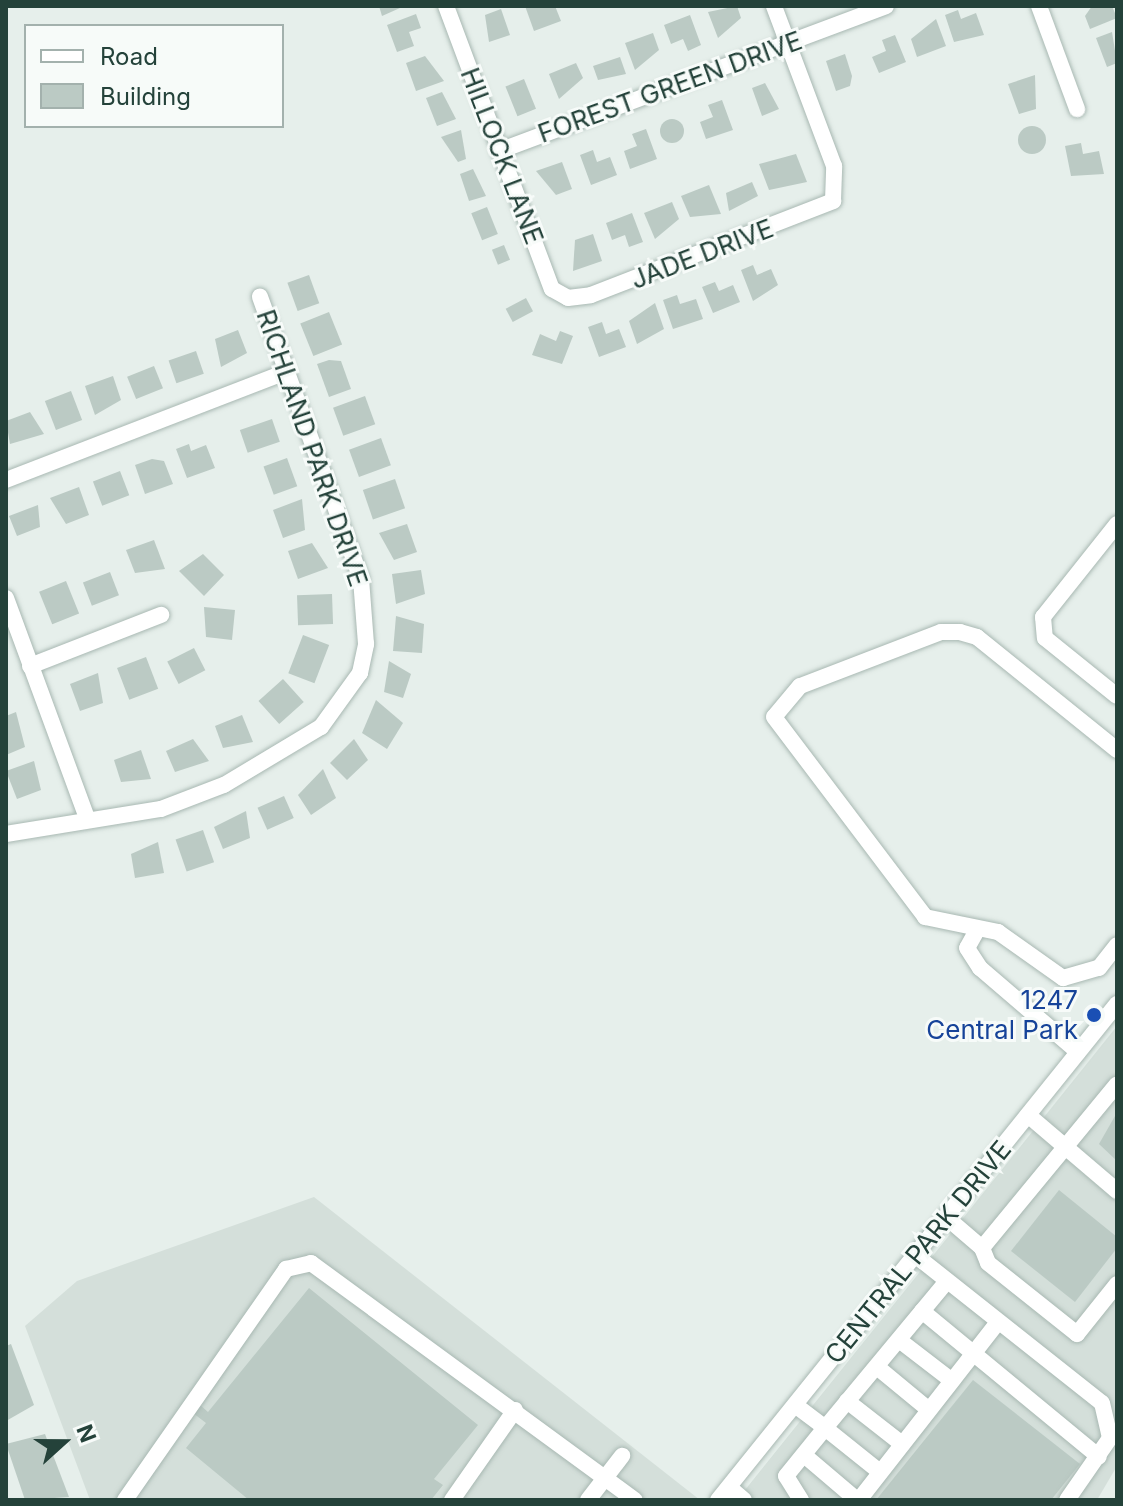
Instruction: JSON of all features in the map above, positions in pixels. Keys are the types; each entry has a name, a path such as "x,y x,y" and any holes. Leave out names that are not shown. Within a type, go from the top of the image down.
{"street":[{"name":"HILLOCK LANE","path":"446,6 552,289 568,298"},
{"path":"774,6 789,44"},
{"name":"FOREST GREEN DRIVE","path":"499,151 886,6"},
{"path":"1039,6 1077,109"},
{"name":"JADE DRIVE","path":"568,298 833,201 834,166 789,44"},
{"name":"RICHLAND PARK DRIVE","path":"6,834 87,818 161,809 259,768 321,727 360,673 366,644 361,579 260,297"},
{"path":"6,480 286,372"},
{"path":"1117,524 1043,617 1045,638 1117,696"},
{"path":"6,598 87,818"},
{"path":"30,666 161,615"},
{"path":"1117,750 977,637 960,632 941,632 800,686 780,703 774,717 783,736 887,875 925,917 976,932 998,932 1063,978 1099,968 1117,945"},
{"path":"976,932 967,948 980,968 1078,1052"},
{"name":"CENTRAL PARK DRIVE","path":"724,1494 1117,1004"},
{"path":"982,1248 1117,1084"},
{"path":"1028,1115 1117,1191"},
{"path":"946,1217 982,1248 988,1263 1077,1334 1117,1284"},
{"path":"915,1255 1102,1403 1111,1421 1099,1457 1067,1500"},
{"path":"125,1500 279,1279 297,1264 325,1268 635,1500"},
{"path":"801,1500 786,1476 947,1281"},
{"path":"922,1311 1099,1457"},
{"path":"804,1455 858,1500 998,1322"},
{"path":"899,1340 951,1380"},
{"path":"877,1367 929,1410"},
{"path":"847,1401 902,1444"},
{"path":"795,1405 880,1472"},
{"path":"452,1500 515,1410"},
{"path":"588,1500 622,1456"},
{"path":"724,1494 744,1500"}],"shaded area":[{"path":"1117,1026 1117,1466 1097,1500 737,1500"},
{"path":"314,1197 700,1500 90,1500 25,1326 77,1281"}],"building":[{"path":"379,6 400,6 400,8 382,16"},
{"path":"525,6 555,6 561,21 534,31"},
{"path":"737,6 741,18 718,38 708,12"},
{"path":"1092,6 1112,6 1117,18 1090,29 1085,16"},
{"path":"501,9 510,35 489,42 485,15"},
{"path":"958,10 961,19 976,13 984,35 954,42 945,15"},
{"path":"416,14 421,28 409,32 414,46 397,52 387,25"},
{"path":"690,15 701,45 688,51 683,39 671,44 664,25"},
{"path":"936,19 946,46 917,57 911,39"},
{"path":"1112,32 1117,63 1107,67 1096,38"},
{"path":"653,33 659,50 635,70 625,43"},
{"path":"895,35 906,62 879,73 872,57 886,51 882,40"},
{"path":"845,54 852,76 850,86 836,91 826,61"},
{"path":"425,56 444,81 416,91 406,63"},
{"path":"620,57 626,74 598,80 593,66"},
{"path":"576,63 583,78 559,99 549,74"},
{"path":"1035,75 1036,109 1019,114 1008,84"},
{"path":"524,79 536,109 517,116 505,86"},
{"path":"765,83 779,109 762,116 752,88"},
{"path":"442,92 456,119 437,126 426,98"},
{"path":"722,100 733,130 706,139 700,122 713,117 708,105"},
{"path":"667,119 677,119 684,126 684,136 677,143 667,143 660,136 660,126"},
{"path":"1032,126 1042,130 1046,140 1042,150 1032,154 1022,150 1018,140 1022,130"},
{"path":"646,129 657,159 630,169 624,151 637,146 632,134"},
{"path":"461,130 466,159 458,162 441,137"},
{"path":"1081,143 1083,154 1099,151 1104,174 1071,176 1065,146"},
{"path":"593,150 597,162 610,157 617,175 591,185 580,155"},
{"path":"796,154 807,182 769,190 759,164"},
{"path":"562,162 572,189 556,195 536,171"},
{"path":"473,169 486,196 469,201 460,174"},
{"path":"752,182 758,196 729,211 726,193"},
{"path":"709,185 721,214 690,217 681,196"},
{"path":"672,202 679,219 655,239 644,213"},
{"path":"487,207 498,234 482,240 471,213"},
{"path":"632,213 643,242 629,247 625,235 612,240 606,223"},
{"path":"593,234 602,261 573,271 575,240"},
{"path":"504,245 510,260 498,265 492,250"},
{"path":"753,265 757,275 771,269 778,285 753,301 741,270"},
{"path":"309,275 319,303 298,311 287,283"},
{"path":"715,282 719,291 733,285 740,302 713,313 702,287"},
{"path":"677,295 680,304 696,299 703,319 673,329 663,300"},
{"path":"526,298 533,311 513,322 506,309"},
{"path":"655,303 664,329 637,344 629,321"},
{"path":"329,312 342,344 313,356 300,324"},
{"path":"602,322 606,334 619,329 626,347 599,357 588,327"},
{"path":"238,330 247,353 221,367 215,339"},
{"path":"560,331 573,336 562,364 532,355 540,334 556,341"},
{"path":"196,351 204,374 176,383 169,360"},
{"path":"329,360 341,361 351,389 329,397 317,364"},
{"path":"154,366 163,388 136,399 127,377"},
{"path":"113,376 121,400 95,415 85,386"},
{"path":"71,391 82,420 56,430 45,401"},
{"path":"365,396 375,424 343,436 333,408"},
{"path":"30,412 44,434 10,444 6,421"},
{"path":"272,419 280,442 248,453 240,430"},
{"path":"381,438 391,465 359,477 349,450"},
{"path":"189,444 191,451 206,445 215,468 187,478 176,449"},
{"path":"287,458 297,486 274,495 264,467"},
{"path":"152,459 164,461 173,484 145,494 135,465"},
{"path":"120,471 129,495 102,506 93,481"},
{"path":"395,479 405,508 373,519 363,490"},
{"path":"79,487 89,515 66,524 50,498"},
{"path":"302,499 305,530 283,538 273,510"},
{"path":"38,505 40,527 17,536 9,516"},
{"path":"407,524 417,552 394,560 379,533"},
{"path":"154,540 165,569 135,573 126,550"},
{"path":"312,543 328,568 298,579 288,551"},
{"path":"203,554 224,575 204,596 179,571"},
{"path":"421,570 425,594 396,604 392,574"},
{"path":"110,572 119,595 92,606 83,582"},
{"path":"66,581 79,613 52,624 39,592"},
{"path":"332,594 333,624 298,625 297,595"},
{"path":"204,607 235,610 232,640 206,637"},
{"path":"396,616 424,624 422,653 393,651"},
{"path":"303,635 329,645 314,683 288,673"},
{"path":"194,648 205,670 179,684 167,662"},
{"path":"146,657 158,689 129,700 117,668"},
{"path":"389,661 411,674 403,698 384,692"},
{"path":"98,673 103,703 80,711 70,684"},
{"path":"283,679 304,702 279,724 258,701"},
{"path":"376,700 403,723 387,749 362,733"},
{"path":"16,712 25,747 6,755 6,716"},
{"path":"242,715 253,742 223,748 215,726"},
{"path":"193,739 209,761 175,772 166,751"},
{"path":"354,739 368,760 347,780 330,763"},
{"path":"141,750 151,779 121,782 114,760"},
{"path":"34,761 41,790 17,799 6,771"},
{"path":"323,769 336,798 311,815 298,795"},
{"path":"284,796 294,818 267,830 258,808"},
{"path":"246,811 250,838 223,849 214,827"},
{"path":"203,830 214,862 187,872 176,839"},
{"path":"158,842 164,873 135,878 131,854"},
{"path":"1117,1117 1117,1161 1099,1144"},
{"path":"1059,1190 1117,1237 1117,1248 1075,1302 1011,1251"},
{"path":"309,1288 478,1425 434,1479 443,1485 431,1500 249,1500 186,1448 206,1423 193,1413 200,1405 208,1412"},
{"path":"11,1344 34,1405 6,1421 6,1346"},
{"path":"973,1380 1080,1464 1051,1500 876,1500"},
{"path":"45,1434 69,1497 25,1500 6,1444"}],"place":[{"name":"1247 Central Park","path":"1094,1015"}]}
